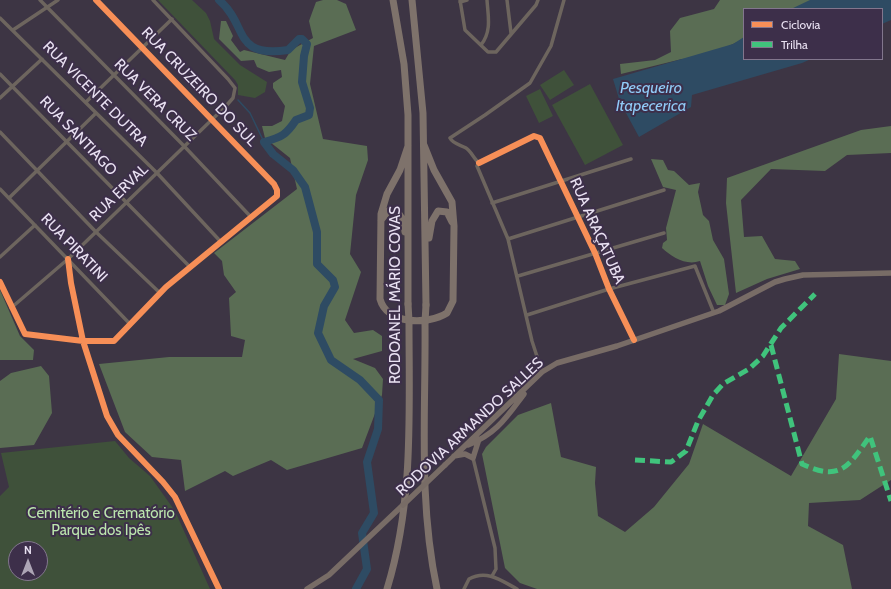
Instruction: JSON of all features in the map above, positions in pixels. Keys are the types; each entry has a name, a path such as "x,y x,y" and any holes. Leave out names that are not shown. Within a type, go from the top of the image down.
{"highway":[{"name":"RODOANEL MÁRIO COVAS","path":"387,589 401,534 407,489 409,321 408,146 404,64 393,0"},
{"name":"RODOANEL MÁRIO COVAS","path":"412,0 419,57 424,145 426,506 429,545 437,589"},
{"path":"408,146 400,170 387,194 380,222 380,298 386,311 401,319 432,320 441,317 451,308 454,295 454,226 452,202 434,170 424,145"},
{"path":"380,222 388,211 393,210 400,214 403,220 408,251"},
{"path":"425,256 434,214 438,211 447,212 454,226"}],"main road":[{"name":"RODOVIA ARMANDO SALLES","path":"307,589 318,583 333,570 530,386 542,372 557,363 634,340 714,313 775,282 803,275 891,273"},
{"name":"RODOVIA ARMANDO SALLES","path":"879,274 891,278"},
{"path":"463,448 472,447 479,440 492,433 530,386"},
{"path":"473,458 482,430"},
{"path":"473,458 472,447 482,430"},
{"path":"454,456 465,454 473,458"}],"street":[{"name":"RUA VERA CRUZ","path":"40,0 113,76 184,146 251,217"},
{"path":"13,30 58,0"},
{"name":"RUA CRUZEIRO DO SUL","path":"96,0 274,184 277,190 277,196 251,217"},
{"path":"86,102 172,20 153,0"},
{"path":"466,0 460,1 465,30 481,45 482,48 488,52 496,52 536,5 538,0"},
{"path":"481,45 486,39 489,27 487,0"},
{"path":"507,0 511,33"},
{"path":"542,372 532,341 518,276 508,239 477,166 479,163 472,157 468,149 451,141 450,138 530,83 551,46 564,0"},
{"name":"RUA VICENTE DUTRA","path":"0,18 157,173 221,242"},
{"name":"RUA ERVAL","path":"11,308 68,259 233,98 235,88 172,20"},
{"path":"0,98 42,59"},
{"name":"RUA SANTIAGO","path":"0,74 190,267"},
{"path":"9,198 96,113"},
{"path":"0,132 96,232 160,292"},
{"name":"RUA ARAÇATUBA","path":"479,163 534,136 540,138 595,253 609,290 634,340"},
{"path":"492,203 631,159"},
{"name":"RUA PIRATINI","path":"0,189 130,324"},
{"path":"508,239 664,190"},
{"path":"0,282 11,308 23,330 29,336 83,341 114,341 160,292 251,217"},
{"path":"0,257 35,225"},
{"path":"518,276 664,233"},
{"path":"68,259 71,283 83,341 112,425 118,435 163,482 175,497 219,589"},
{"path":"527,315 695,266 714,313"},
{"path":"473,458 495,548 496,569 492,576"},
{"path":"464,589 469,579 475,576 492,576 517,589"}],"green space":[{"path":"158,0 192,0 206,13 210,21 214,39 240,65 267,82 265,92 255,98 238,95 238,85 235,80"},
{"path":"323,0 337,0 346,4 356,30 314,46 310,84 323,139 367,146 368,160 356,195 350,254 361,272 345,320 354,333 373,330 382,336 382,351 353,359 375,368 383,379 382,395 362,448 287,470 271,460 233,476 225,471 185,491 181,460 152,457 125,432 99,364 169,357 242,357 245,340 231,336 229,298 236,292 224,275 222,261 214,253 297,189 290,158 265,138 262,126 272,126 282,121 285,106 273,88 273,83 282,77 281,70 269,72 257,67 254,60 241,61 219,39 221,21 226,21 233,36 231,40 240,52 244,50 285,60 291,50 313,38 309,21 316,2"},
{"path":"720,0 825,0 808,8 743,8 743,39 702,58 682,59 621,74 620,64 655,60 671,52 670,31 680,18 714,9"},
{"path":"564,70 574,85 550,100 540,85"},
{"path":"590,84 623,145 585,165 552,105"},
{"path":"540,89 553,116 539,123 526,96"},
{"path":"891,126 891,153 847,155 825,171 771,169 741,200 744,237 762,236 775,259 795,261 800,269 767,279 736,293 726,203 727,178 861,130"},
{"path":"651,159 663,160 668,170 674,171 689,185 700,183 698,192 703,215 709,221 713,240 724,259 729,294 725,305 717,305 708,286 700,261 690,262 680,260 670,255 662,248 663,243 667,240 666,228 676,190 663,187"},
{"path":"0,290 20,336 34,350 33,360 0,360"},
{"path":"839,354 891,361 891,480 860,500 809,503 808,526 843,545 852,589 537,589 520,583 505,568 482,454 486,447 518,415 551,403 561,457 596,467 595,483 598,516 625,532 654,507 689,464 703,424 791,476 836,399"},
{"path":"41,366 49,376 52,413 34,445 0,448 0,381 11,373"},
{"name":"Cemitério e Crematório Parque dos Ipês","path":"115,441 129,458 150,476 175,511 210,589 0,589 0,496 9,487 1,453"}],"water":[{"path":"810,0 891,0 891,20 883,24 883,8 793,8"},
{"name":"Pesqueiro Itapecerica","path":"743,38 743,60 809,60 692,95 691,107 639,137 620,102 613,79 733,44"}],"waterway":[{"path":"219,0 235,20 249,45 258,49 270,51 288,50 299,39 302,39 307,44 304,56 302,82 310,108 309,115 296,120 283,135 264,142 273,154 293,170 305,187 317,232 317,264 333,280 335,287 324,306 318,333 331,360 360,380 379,400 378,429 367,462 374,513 362,533 367,569 356,589"},
{"path":"238,100 250,113 264,142"}],"marked path":[{"path":"635,460 671,462 686,451 698,421 713,395 723,384 749,369 763,356 781,328 815,294"},
{"path":"771,345 802,464 826,472 835,471 849,463 856,456 870,436 891,501"}],"cycle path":[{"path":"0,282 25,334 83,341 114,341 166,287 277,196 277,190 274,184 96,0"},
{"path":"479,163 534,136 540,138 595,253 609,289 634,340"},
{"path":"68,259 71,283 83,341 107,416 118,435 163,482 175,497 219,589"}]}
